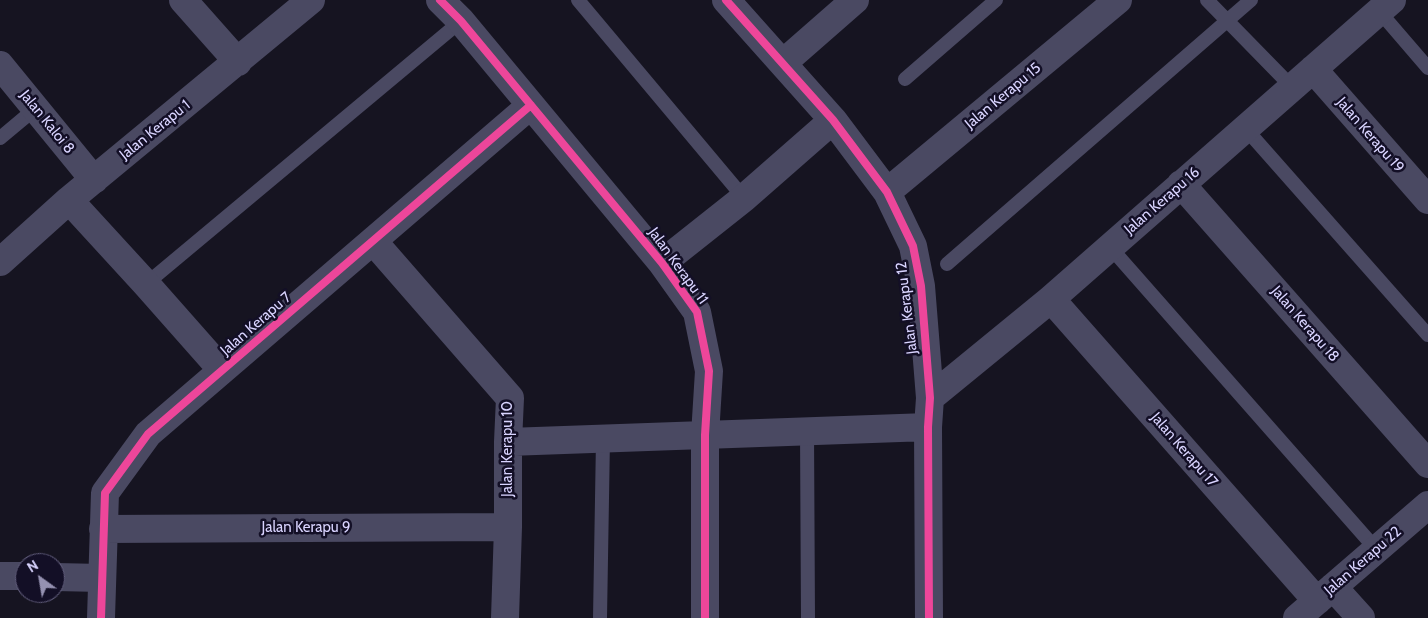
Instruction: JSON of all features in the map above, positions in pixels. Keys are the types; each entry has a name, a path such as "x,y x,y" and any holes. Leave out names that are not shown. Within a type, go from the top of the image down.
{"street":[{"path":"183,0 238,62"},
{"name":"Jalan Kerapu 1","path":"0,262 69,200 311,0"},
{"name":"Jalan Kerapu 11","path":"440,0 461,21 662,263 697,312 709,371 705,435 705,618"},
{"name":"Jalan Kerapu 12","path":"726,0 833,120 887,192 913,246 921,286 930,398 928,427 929,618"},
{"path":"783,63 855,0"},
{"name":"Jalan Kerapu 15","path":"887,192 1118,0"},
{"name":"Jalan Kerapu 16","path":"930,398 1051,299 1385,6"},
{"name":"Jalan Kaloi 8","path":"0,65 94,180"},
{"name":"Jalan Kerapu 19","path":"1312,69 1428,200"},
{"name":"Jalan Kerapu 7","path":"101,618 105,493 148,434 531,105"},
{"path":"662,263 744,198 833,120"},
{"name":"Jalan Kerapu 18","path":"1181,184 1428,464"},
{"path":"69,200 222,370"},
{"name":"Jalan Kerapu 10","path":"373,241 510,398 505,618"},
{"name":"Jalan Kerapu 17","path":"1051,299 1316,602 1361,618"},
{"path":"508,442 928,427"},
{"name":"Jalan Kerapu 22","path":"1316,602 1428,505"},
{"name":"Jalan Kerapu 9","path":"103,529 508,527"},
{"path":"0,576 15,576"},
{"path":"65,577 102,578"}],"lane":[{"path":"578,0 744,198"},
{"path":"905,79 996,0"},
{"path":"1207,0 1292,87"},
{"path":"947,264 1251,0"},
{"path":"1385,6 1428,68"},
{"path":"146,284 461,21"},
{"path":"0,138 36,108"},
{"path":"1245,128 1428,335"},
{"path":"1110,247 1368,540"},
{"path":"808,431 808,618"},
{"path":"600,618 603,439"}],"cycle path":[{"path":"440,0 461,21 662,263 697,312 709,371 705,435 705,618"},
{"path":"726,0 833,120 887,192 913,246 921,286 930,398 928,427 929,618"},
{"path":"101,618 105,493 148,434 531,105"}]}
